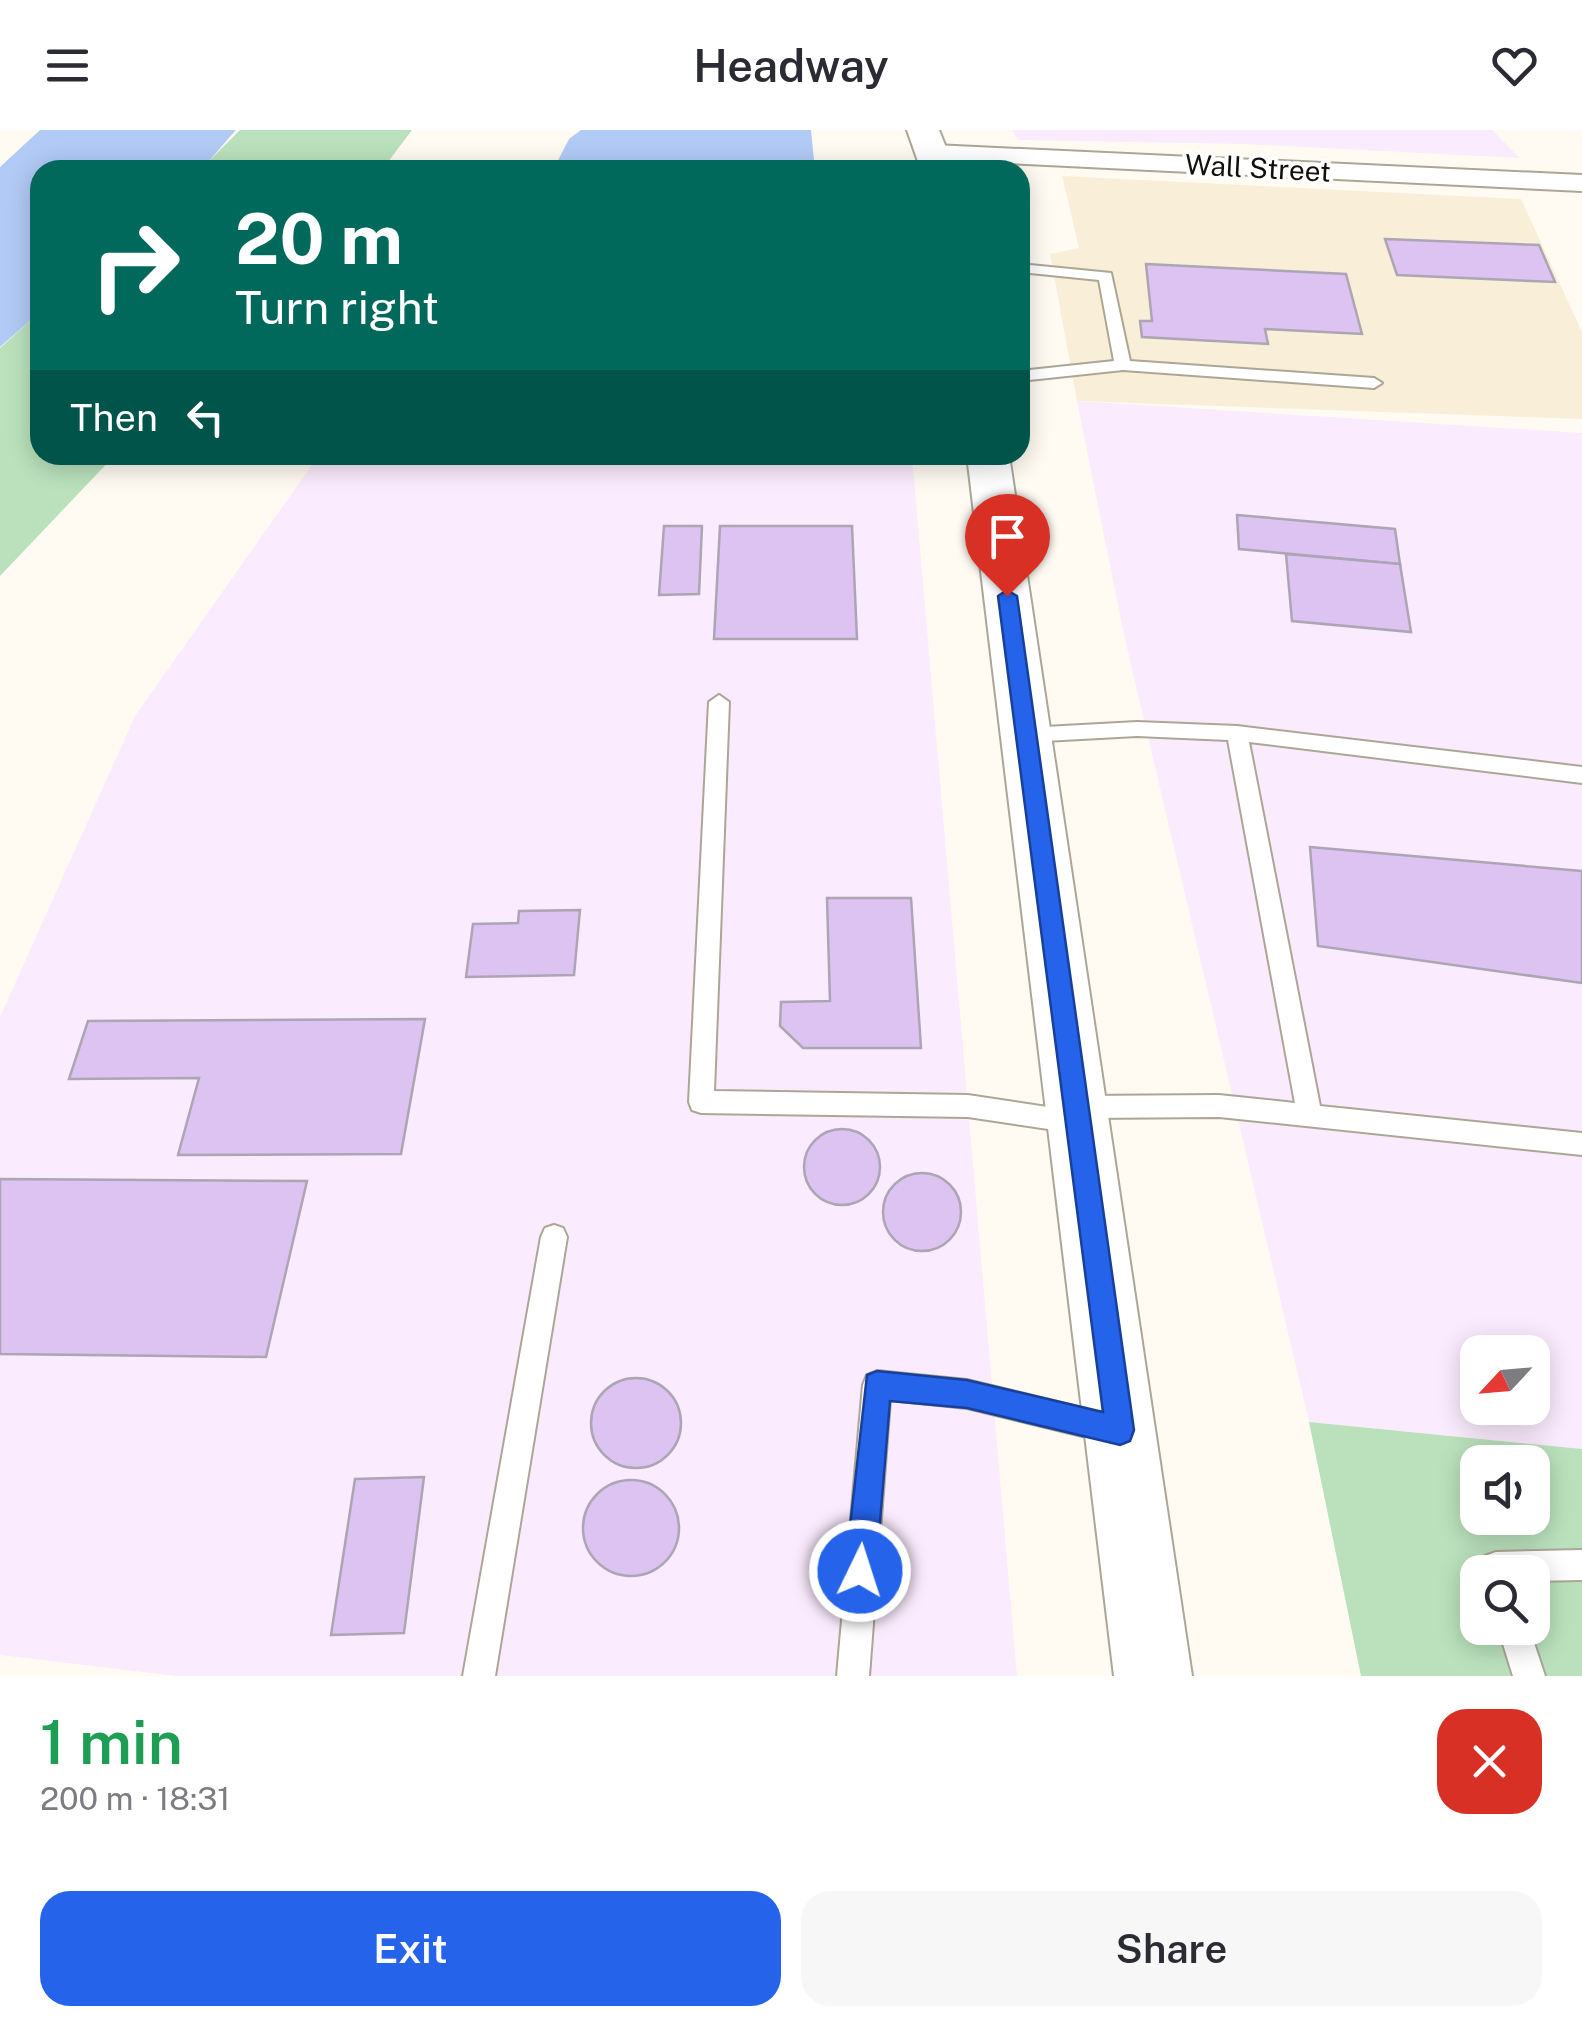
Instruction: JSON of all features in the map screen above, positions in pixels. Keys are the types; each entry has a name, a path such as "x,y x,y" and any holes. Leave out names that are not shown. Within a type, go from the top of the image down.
{"main road":[{"path":"989,465 1153,1676"}],"street":[{"name":"Wall Street","path":"932,151 1582,183"}],"lane":[{"path":"1030,269 1106,276 1123,365"},
{"path":"1030,375 1123,365 1374,383"},
{"path":"720,702 701,1102 968,1106 1077,1114 1219,1106 1582,1144"},
{"path":"1026,735 1137,729 1237,733 1582,775"},
{"path":"1237,733 1310,1118"},
{"path":"479,1676 554,1237"},
{"path":"853,1676 877,1386 967,1394 1120,1430"},
{"path":"1550,1566 1582,1565"},
{"path":"1519,1645 1529,1676"}],"shaded area":[{"path":"1012,130 1492,130 1520,158 1243,144 1018,140"},
{"path":"1062,176 1521,199 1582,332 1582,419 1077,401 1050,254 1079,248"},
{"path":"1077,401 1582,433 1582,1449 1309,1422 1124,635"},
{"path":"312,465 913,465 1017,1676 177,1676 0,1655 0,1017 135,716"}],"green space":[{"path":"240,130 412,130 390,160 210,160"},
{"path":"30,321 30,465 105,465 0,576 0,348"},
{"path":"1309,1422 1542,1445 1460,1445 1460,1535 1550,1535 1550,1446 1582,1449 1582,1676 1361,1676"}],"water":[{"path":"40,130 236,130 210,160 30,160 30,321 0,347 0,167"},
{"path":"581,130 811,130 814,160 558,160 569,139"}],"building":[{"path":"1385,239 1539,245 1555,282 1397,275"},
{"path":"1146,264 1346,274 1362,334 1265,329 1268,344 1142,337 1140,321 1152,321"},
{"path":"1237,515 1395,529 1400,564 1239,549"},
{"path":"664,526 702,526 699,594 659,595"},
{"path":"720,526 852,526 857,639 714,639"},
{"path":"1286,554 1400,564 1411,632 1292,621"},
{"path":"1310,847 1582,871 1582,983 1318,946"},
{"path":"827,898 911,898 921,1048 803,1048 780,1026 781,1002 830,1001"},
{"path":"580,910 574,975 466,977 473,924 518,923 519,911"},
{"path":"425,1019 401,1154 178,1155 199,1078 69,1079 88,1021"},
{"path":"842,1129 869,1140 880,1167 869,1194 842,1205 815,1194 804,1167 815,1140"},
{"path":"914,1173 930,1173 955,1190 961,1212 955,1234 944,1245 930,1251 914,1251 889,1234 883,1220 883,1204 900,1179"},
{"path":"0,1179 307,1181 266,1357 0,1354"},
{"path":"636,1378 653,1381 668,1391 678,1406 678,1440 668,1455 653,1465 636,1468 619,1465 604,1455 594,1440 591,1423 594,1406 604,1391 619,1381"},
{"path":"424,1477 404,1633 331,1635 355,1479"},
{"path":"631,1480 649,1484 665,1494 675,1510 679,1528 675,1546 665,1562 649,1572 631,1576 613,1572 597,1562 587,1546 583,1528 587,1510 597,1494 613,1484"}],"route":[{"path":"860,1571 877,1386 967,1394 1120,1430 1007,596"}]}
